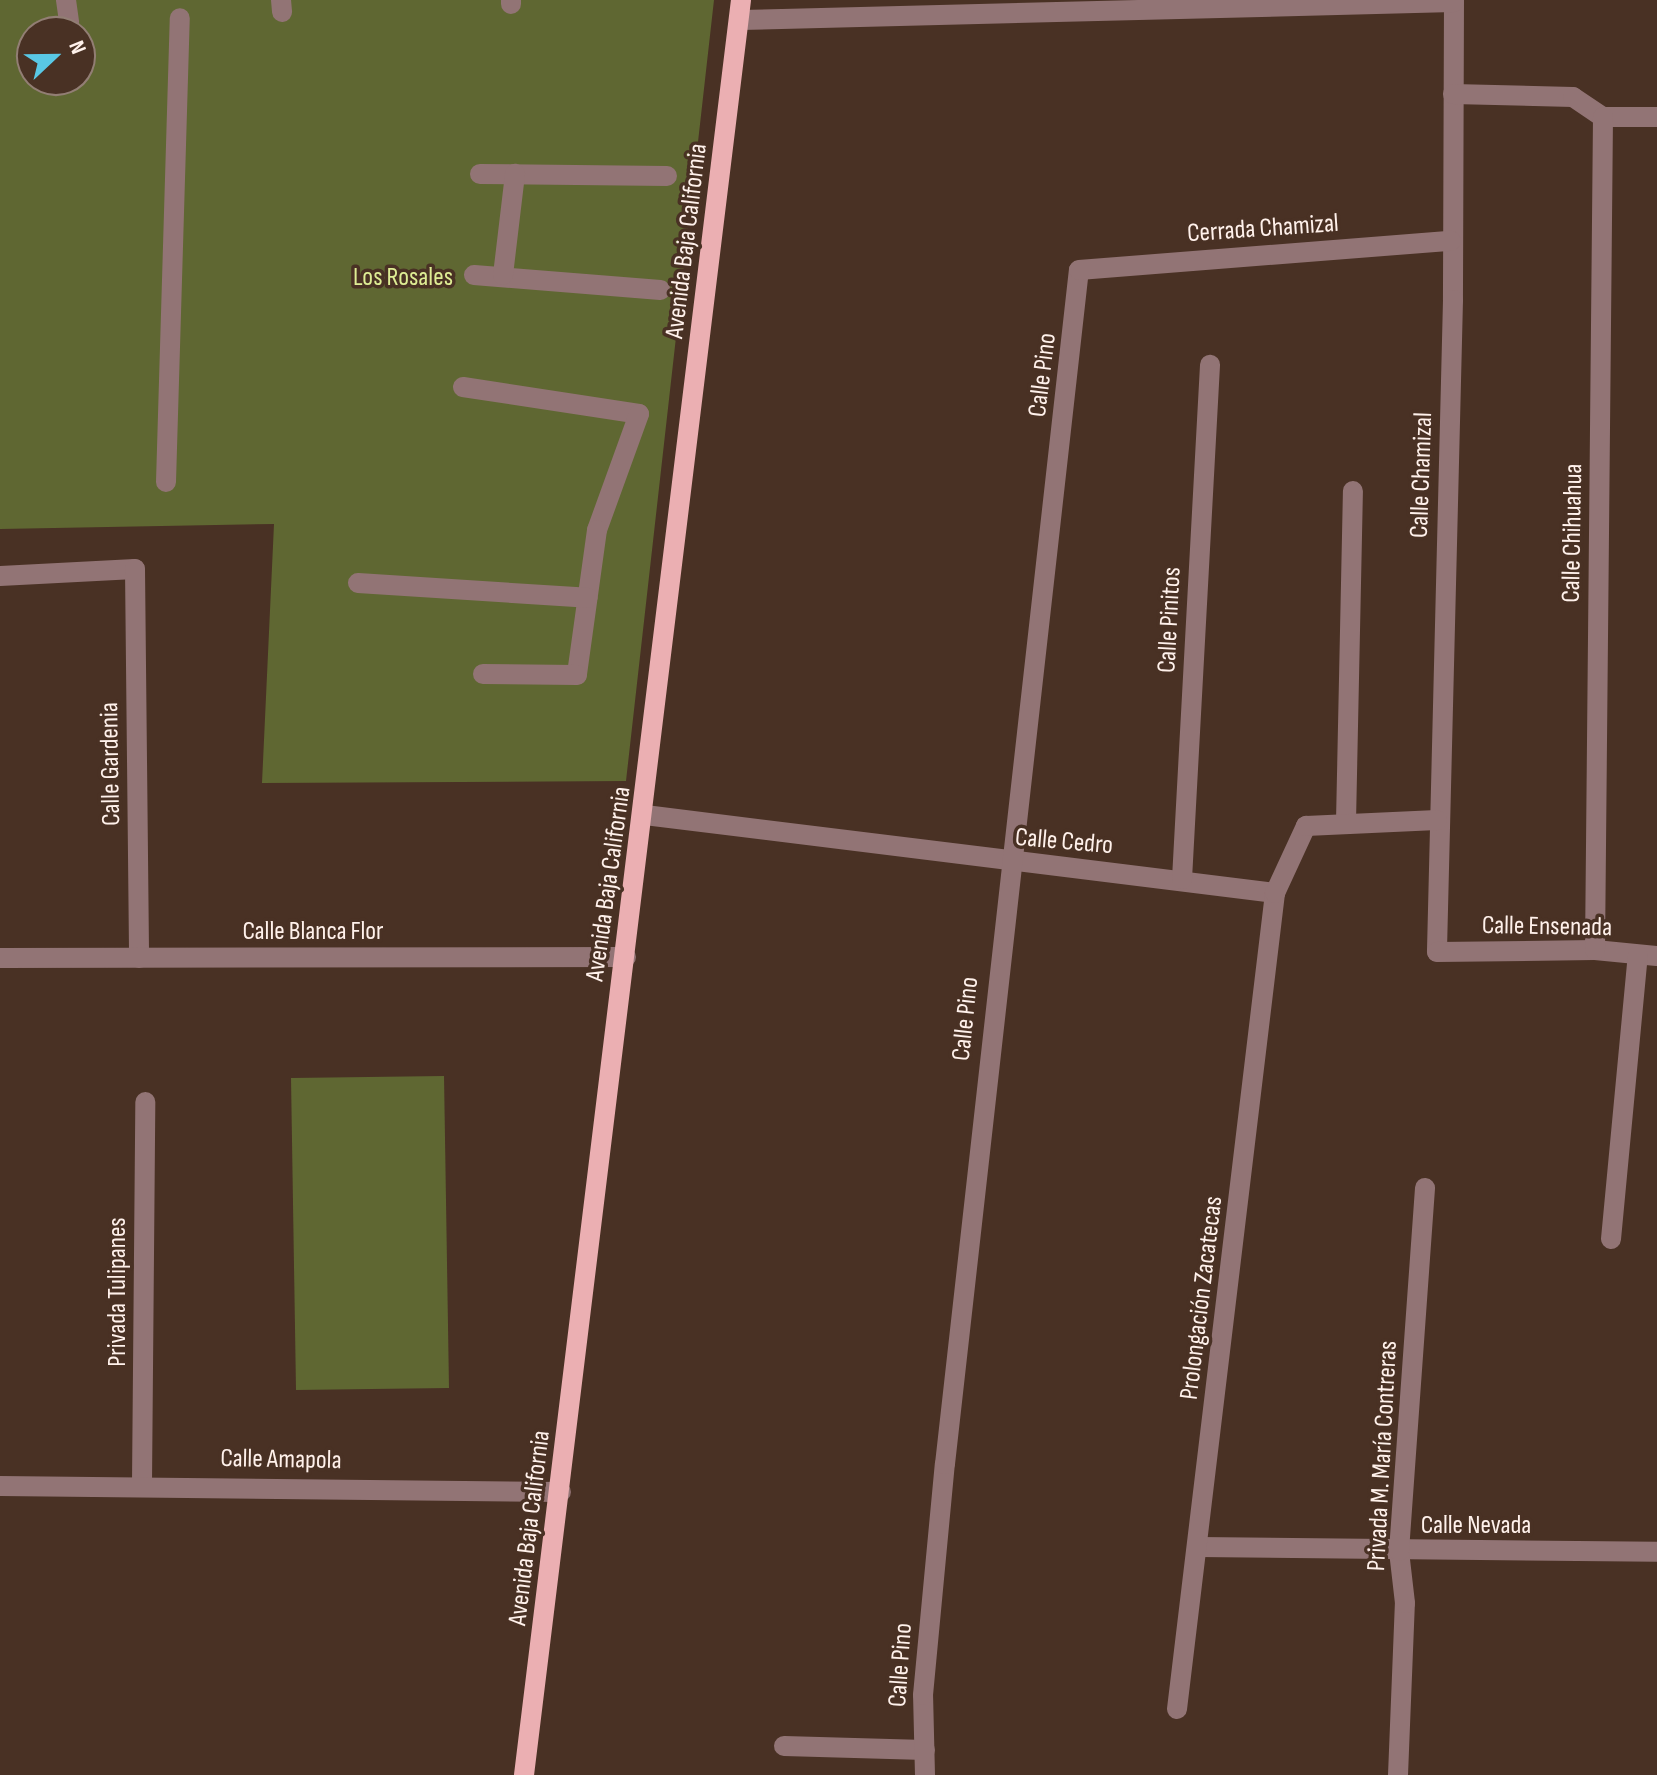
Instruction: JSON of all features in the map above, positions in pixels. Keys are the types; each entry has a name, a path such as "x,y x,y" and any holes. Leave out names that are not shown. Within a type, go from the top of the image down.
{"main road":[{"name":"Avenida Baja California","path":"524,1775 645,815 741,10"}],"street":[{"path":"741,10 1454,1"},
{"name":"Calle Chamizal","path":"1437,952 1454,1"},
{"path":"166,482 180,18"},
{"path":"1453,94 1573,97 1603,117 1657,117"},
{"name":"Calle Chihuahua","path":"1595,950 1603,117"},
{"path":"480,174 667,176"},
{"path":"503,275 515,174"},
{"name":"Cerrada Chamizal","path":"1079,270 1451,241"},
{"name":"Calle Pino","path":"925,1775 923,1695 1009,863 1079,270"},
{"path":"474,275 660,290"},
{"name":"Calle Pinitos","path":"1182,879 1210,365"},
{"path":"463,387 639,414 597,530 577,675 483,674"},
{"path":"1346,822 1353,491"},
{"name":"Calle Gardenia","path":"0,576 135,569 139,958"},
{"path":"358,583 588,598"},
{"name":"Calle Cedro","path":"645,815 1009,863 1182,879 1275,893"},
{"path":"1275,893 1306,826 1437,820"},
{"name":"Prolongación Zacatecas","path":"1177,1709 1199,1547 1275,893"},
{"name":"Calle Ensenada","path":"1437,952 1595,950 1648,956"},
{"path":"1611,1239 1648,956"},
{"name":"Calle Blanca Flor","path":"0,958 626,957"},
{"name":"Privada Tulipanes","path":"142,1483 145,1102"},
{"name":"Privada M. María Contreras","path":"1398,1775 1405,1603 1399,1551 1425,1188"},
{"name":"Calle Amapola","path":"0,1486 142,1483 561,1492"},
{"name":"Calle Nevada","path":"1199,1547 1657,1552"},
{"path":"784,1746 925,1750"}],"green space":[{"name":"Los Rosales","path":"0,0 714,0 626,781 262,783 274,524 0,529"},
{"path":"444,1076 449,1388 296,1390 291,1078"}]}
